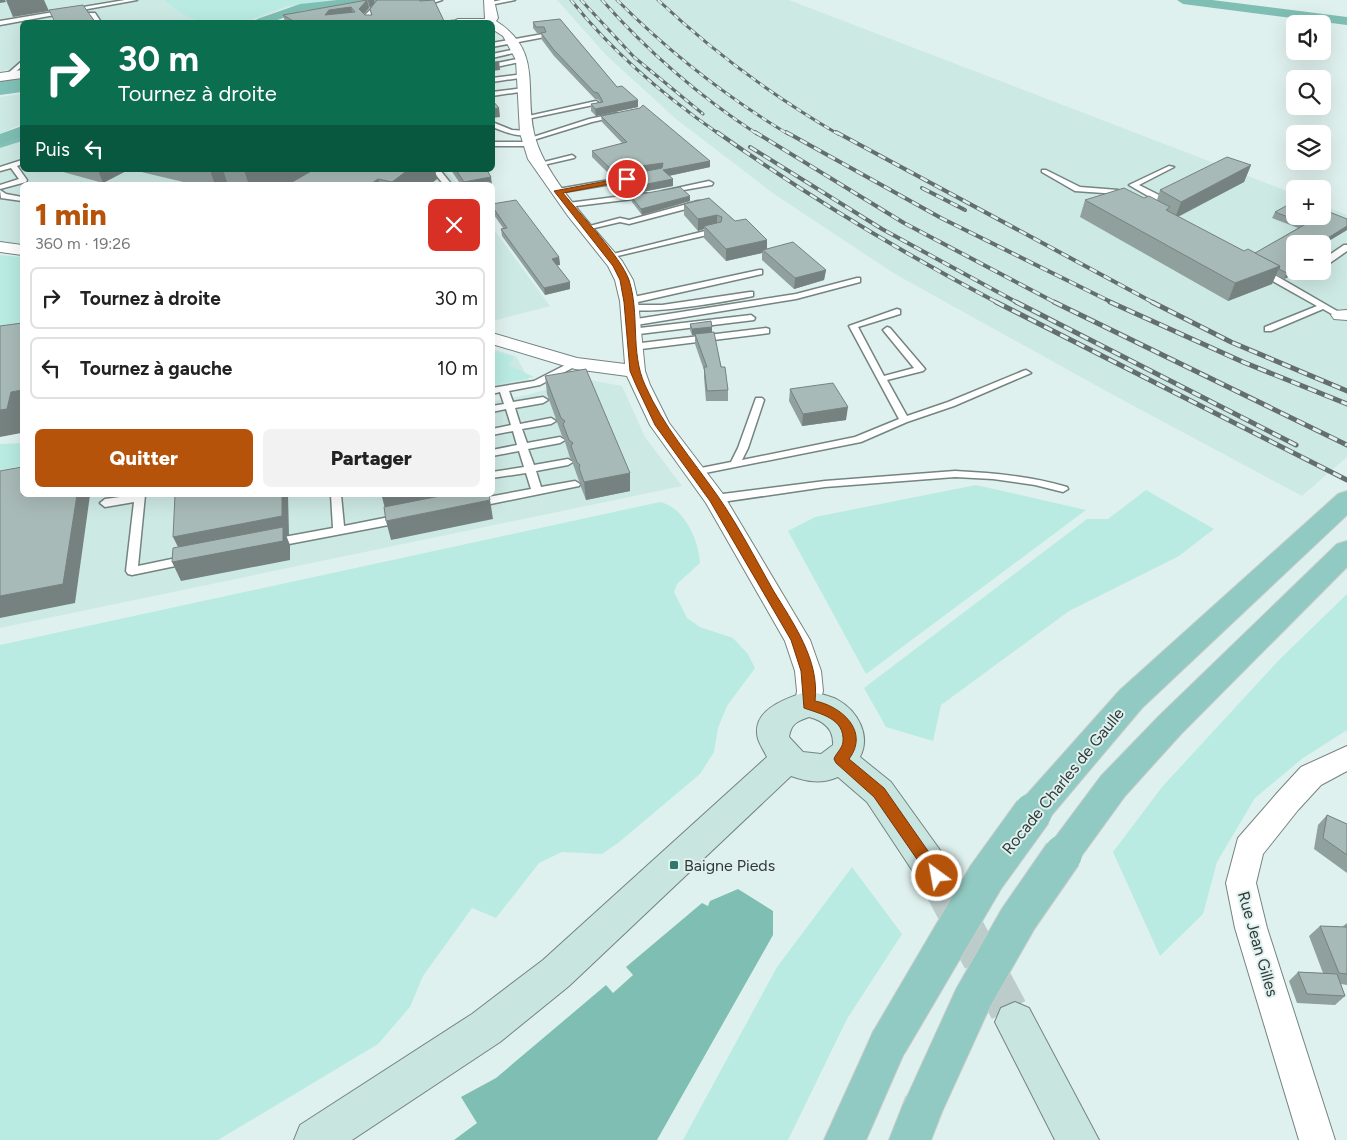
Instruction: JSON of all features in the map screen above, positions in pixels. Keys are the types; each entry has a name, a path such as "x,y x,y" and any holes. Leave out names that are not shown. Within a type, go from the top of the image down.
{"main road":[{"name":"Rocade Charles de Gaulle","path":"845,1140 888,1044 986,877 1033,812 1131,698 1347,500"},
{"path":"916,1126 973,998 1018,920 1113,786 1164,732 1347,551"},
{"path":"808,704 826,708 840,718 848,732 848,746 840,759 824,767 804,767 787,759 775,746 772,731 778,717 791,708 808,704"},
{"path":"315,1140 486,1028 556,972 787,759"},
{"path":"840,759 879,792 937,876"},
{"path":"1015,1022 1078,1140"}],"street":[{"path":"490,2 493,13 492,20"},
{"path":"495,24 502,28 516,51 524,83 529,138 539,164 568,205 609,256 624,280 635,371 660,425 714,499 797,640 808,671 810,690 808,704"},
{"path":"4,76 20,74"},
{"path":"0,247 20,250"},
{"path":"495,339 575,363 635,371"},
{"name":"Rue Jean Gilles","path":"1317,1140 1251,928 1241,883 1249,848 1288,801 1311,776 1347,758"}],"lane":[{"path":"94,0 98,6"},
{"path":"0,23 134,0"},
{"path":"421,5 439,0"},
{"path":"490,2 512,0"},
{"path":"368,20 366,17 376,7"},
{"path":"70,11 73,16 93,14 97,20"},
{"path":"495,64 543,36"},
{"path":"495,46 516,51"},
{"path":"495,55 516,51"},
{"path":"4,76 20,64"},
{"path":"495,80 524,83"},
{"path":"495,93 524,83"},
{"path":"526,117 596,103"},
{"path":"495,144 529,138 591,120 628,113"},
{"path":"495,125 529,138"},
{"path":"539,164 572,157"},
{"path":"0,169 20,163"},
{"path":"0,187 23,180 13,165"},
{"path":"1158,198 1133,185 1171,167"},
{"path":"1044,171 1078,189 1118,192"},
{"path":"438,172 446,182"},
{"path":"558,191 644,175"},
{"path":"660,192 709,183"},
{"path":"0,192 4,196 20,198"},
{"path":"568,205 651,194"},
{"path":"1150,202 1166,194"},
{"path":"586,228 620,220 629,222 706,201"},
{"path":"609,256 717,230"},
{"path":"1331,258 1347,247"},
{"path":"1255,268 1344,315"},
{"path":"630,322 759,272"},
{"path":"630,322 796,296 857,280"},
{"path":"630,322 662,308 750,294"},
{"path":"1268,329 1324,306"},
{"path":"897,312 853,326 904,420"},
{"path":"630,322 751,318"},
{"path":"630,322 766,330"},
{"path":"882,379 920,369 887,330"},
{"path":"495,390 537,383 575,363"},
{"path":"695,472 858,440 904,420 952,404 1026,373"},
{"path":"504,389 537,491"},
{"path":"495,408 543,400"},
{"path":"735,463 743,448 759,400"},
{"path":"495,432 551,421"},
{"path":"495,452 560,440"},
{"path":"495,475 568,462"},
{"path":"714,499 825,484 955,474 993,476 1035,482 1063,490"},
{"path":"462,506 575,484"},
{"path":"105,502 134,497"},
{"path":"140,497 132,571 198,558"},
{"path":"336,497 339,530"},
{"path":"264,545 414,516"}],"shaded area":[{"path":"0,0 349,0 288,7 253,20 20,20 20,68 0,71"},
{"path":"164,0 329,0 286,6 249,20 197,20 182,14"},
{"path":"557,0 789,0 1286,191 1286,225 1331,225 1331,208 1347,215 1347,457 1302,496 1117,397 895,274 774,194 676,119 607,56"},
{"path":"20,77 20,92 0,95 0,80"},
{"path":"20,94 20,125 0,134 0,97"},
{"path":"20,128 20,142 0,148 0,136"},
{"path":"20,139 20,172 447,172 456,182 20,182 20,245 9,244 0,242 0,145"},
{"path":"495,231 550,306 495,320"},
{"path":"0,255 20,257 20,337 0,340"},
{"path":"495,350 516,356 529,380 495,387"},
{"path":"495,352 514,357 508,365 534,377 495,385"},
{"path":"585,379 622,386 645,437 682,486 0,628 0,485 20,494 20,497 495,497 495,401 527,395"},
{"path":"20,443 20,466 0,471 0,444"},
{"path":"976,485 1086,510 866,674 788,531 815,517"},
{"path":"1146,490 1214,529 1179,556 1069,611 941,705 933,741 886,727 864,688 1087,519 1108,519"},
{"path":"660,502 669,505 683,517 697,544 700,563 677,584 674,592 687,618 700,627 733,638 748,654 755,668 727,706 718,728 714,752 700,774 618,843 602,854 562,852 539,863 496,918 472,908 423,976 410,1007 378,1044 218,1140 0,1140 0,645"},
{"path":"1347,594 1347,730 1303,758 1255,798 1217,862 1203,914 1160,956 1113,852 1162,787 1278,661"},
{"path":"852,867 902,934 847,1019 788,1140 683,1140 777,967"},
{"path":"738,889 773,911 773,935 657,1140 454,1140 477,1123 461,1097 496,1078 606,985 613,993 633,975 626,967 702,903 708,906 710,901"}],"building":[{"path":"367,0 359,9 365,15 372,15 370,9 377,0 434,0 444,20 292,20 283,15","holes":["351,7 355,12 325,15 329,10"]},
{"path":"83,5 94,20 54,20 49,10"},
{"path":"560,19 617,87 622,86 638,100 595,109 591,104 603,102 598,93 594,92 554,50 541,33 546,32 544,27 536,27 533,22"},
{"path":"643,105 710,161 663,170 673,179 626,188 617,177 662,168 663,163 612,170 592,151 627,142 601,116 640,108"},
{"path":"1227,157 1251,165 1181,202 1160,190"},
{"path":"310,172 405,172 392,182 378,179 374,182 292,182"},
{"path":"457,172 488,172 491,177 464,182"},
{"path":"680,187 690,196 641,209 631,196"},
{"path":"1124,188 1144,198 1149,196 1170,207 1166,210 1244,251 1248,249 1280,266 1235,283 1085,200"},
{"path":"709,198 735,221 746,219 767,240 726,249 704,226 721,222 722,217 717,215 698,219 684,204"},
{"path":"516,200 559,257 552,259 570,282 544,288 501,229 507,228 495,210 495,204"},
{"path":"1286,206 1286,216 1275,212"},
{"path":"1331,213 1347,219 1347,226 1331,236 1287,235 1304,225 1331,225"},
{"path":"1286,235 1286,272 1279,269 1280,266 1255,253"},
{"path":"793,242 826,270 795,278 763,250"},
{"path":"711,321 712,327 692,329 690,324"},
{"path":"20,323 20,390 11,392 7,409 0,410 0,326"},
{"path":"714,332 721,367 725,367 728,390 707,391 704,367 707,367 695,334"},
{"path":"586,369 630,473 584,482 579,468 580,465 571,446 573,443 569,440 563,424 565,421 561,418 545,376"},
{"path":"833,383 848,407 803,414 790,389"},
{"path":"20,467 20,497 77,497 63,584 0,596 0,471"},
{"path":"175,497 282,497 282,516 173,537"},
{"path":"435,497 489,497 490,500 386,521 384,507"},
{"path":"283,527 283,541 172,562 173,548"},
{"path":"1327,815 1347,824 1347,855 1323,838"},
{"path":"1320,926 1347,927 1347,974 1339,973"},
{"path":"1298,972 1337,974 1345,996 1307,994"}],"waterway":[{"path":"267,20 300,8 369,0"},
{"path":"1183,0 1347,21"},
{"path":"0,140 20,132"}],"tunnel":[{"path":"937,876 1015,1022"}],"railway":[{"path":"571,0 604,38 640,72 678,104 719,134"},
{"path":"581,0 634,57 703,114"},
{"path":"602,0 637,38 675,72 757,134"},
{"path":"617,0 657,38 698,72 720,89 788,134"},
{"path":"658,0 700,38 744,72 767,89 838,134"},
{"path":"717,132 785,179 855,222 926,264 998,303"},
{"path":"755,132 904,223 1055,303"},
{"path":"786,132 941,218 1113,303"},
{"path":"836,132 1154,303"},
{"path":"750,147 882,229 1018,303"},
{"path":"922,188 965,210"},
{"path":"996,302 1347,480"},
{"path":"1016,302 1296,445"},
{"path":"1110,302 1243,362 1347,404"},
{"path":"1152,302 1231,342 1347,391"},
{"path":"1055,303 1347,445"}],"place":[{"name":"Baigne Pieds","path":"674,865"}],"route":[{"path":"627,179 558,191 616,265 624,280 629,302 635,371 640,385 660,425 714,499 797,640 808,671 810,690 808,704 826,708 840,718 848,732 850,742 847,751 840,759 879,792 937,876"}]}
